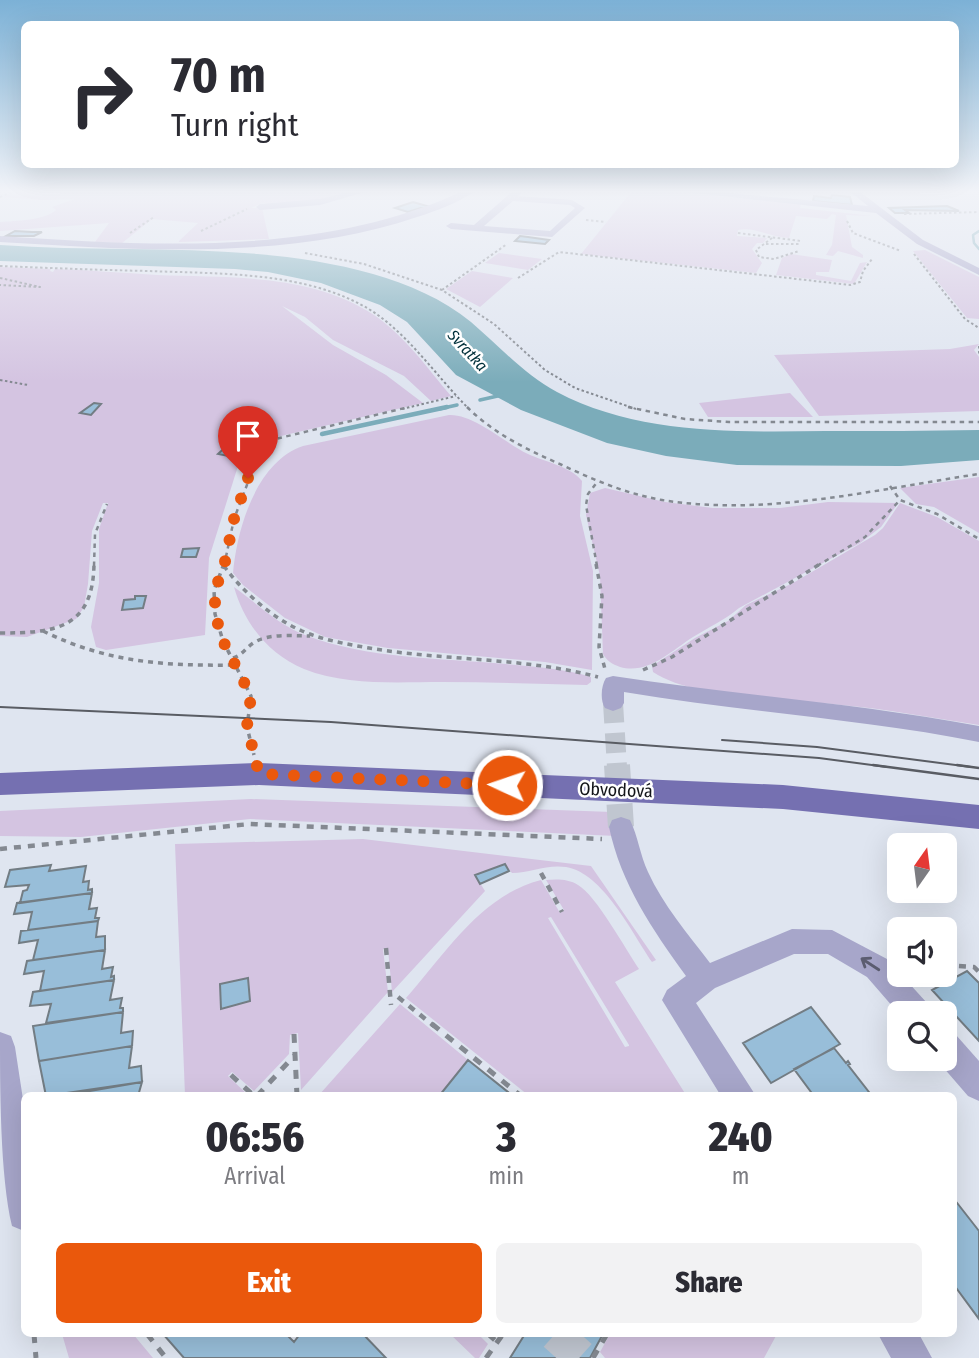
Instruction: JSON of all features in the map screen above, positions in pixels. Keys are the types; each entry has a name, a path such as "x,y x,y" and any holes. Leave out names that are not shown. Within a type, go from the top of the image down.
{"main road":[{"name":"Obvodová","path":"0,784 259,774 783,797 979,817"}],"street":[{"path":"944,254 979,272"},
{"path":"613,693 705,698 927,724 979,734"},
{"path":"622,834 629,862 642,891 705,979"},
{"path":"737,1092 677,1000 705,979 792,941 832,942 877,968 906,1001"},
{"path":"0,1047 21,1193"},
{"path":"957,1060 979,1085"},
{"path":"899,1337 913,1358"}],"path":[{"path":"309,254 364,264 442,290 494,324 545,370 575,388 627,407 685,419 729,422 979,422"},
{"path":"442,290 494,254"},
{"path":"518,278 555,254"},
{"path":"580,254 850,285 860,282 872,259"},
{"path":"758,254 765,260 786,254"},
{"path":"914,254 965,319 979,328"},
{"path":"0,266 209,273 309,286 349,300 373,312 399,332 456,396 488,426 518,445 598,481 662,500 696,504 796,500 979,474"},
{"path":"0,278 40,287 0,285"},
{"path":"979,346 979,355"},
{"path":"0,380 28,385"},
{"path":"259,774 247,726 251,696 223,641 215,614 215,590 224,566 234,519 261,448 267,441 456,396"},
{"path":"598,481 588,494 586,516 602,596 601,660 613,693"},
{"path":"890,486 900,500 937,514 979,539"},
{"path":"613,693 754,603 865,537 900,500"},
{"path":"0,633 43,631 69,625 86,610 93,582 96,529 107,503"},
{"path":"224,566 237,584 267,608 314,636 342,644 393,652 561,667 587,673 613,693"},
{"path":"43,631 61,640 124,659 167,666 236,665"},
{"path":"233,658 242,656 247,647 262,639 314,636"},
{"path":"0,849 250,824 622,834"},
{"path":"541,873 562,912"},
{"path":"386,948 391,1005"},
{"path":"957,966 974,967 979,972"},
{"path":"398,997 515,1092"},
{"path":"294,1034 297,1092"},
{"path":"260,1092 295,1055"},
{"path":"231,1075 251,1092"},
{"path":"34,1337 36,1358"},
{"path":"149,1337 166,1358"},
{"path":"491,1337 497,1342"},
{"path":"486,1358 501,1337"},
{"path":"593,1358 605,1337"}],"shaded area":[{"path":"497,254 542,259 528,270 485,263"},
{"path":"584,254 756,254 762,263 756,273"},
{"path":"794,254 832,260 829,272 816,272 816,275 851,281 860,263 867,262 854,284 776,275 782,258"},
{"path":"916,254 934,254 979,277 979,319 967,318"},
{"path":"0,267 51,269 53,272 55,269 269,280 324,291 350,301 385,323 416,353 451,396 431,401 404,376 333,340 305,317 282,306 333,345 386,375 423,403 255,442 238,466 209,558 205,635 106,650 96,647 91,627 99,583 99,529 108,503 103,503 92,531 84,607 76,619 27,637 0,636"},
{"path":"472,271 513,278 480,307 446,289"},
{"path":"979,344 974,350 979,357 979,411 819,416 774,355 950,349"},
{"path":"790,393 813,417 708,417 699,403"},
{"path":"449,415 469,419 528,454 571,472 582,481 580,516 593,571 592,670 545,662 388,648 325,637 285,618 243,585 233,573 239,537 252,499 273,466 287,454 303,446"},
{"path":"979,477 979,533 934,507 916,504 900,488"},
{"path":"605,488 665,502 713,508 780,508 828,502 898,503 881,527 860,543 739,608 650,665 630,669 615,665 603,654 600,576 586,515 590,493"},
{"path":"900,503 937,517 979,541 979,725 893,711 717,693 671,681 653,672 652,666 695,638 728,621 746,605 793,583 875,535"},
{"path":"234,587 286,626 329,643 378,653 559,670 591,677 591,682 587,685 355,681 320,674 291,663 259,636 244,613"},
{"path":"251,799 612,812 616,836 250,819 81,837 0,836 0,811"},
{"path":"363,839 591,866 656,960 652,962 626,921 592,880 566,867 512,873 505,865 475,875 485,891 392,992 388,949 383,949 388,992 301,1090 298,1033 290,1035 289,1054 254,1091 232,1072 228,1076 245,1092 185,1092 175,844"},
{"path":"541,880 560,913 564,910 546,880 574,883 585,891 639,969 615,982 684,1092 524,1092 406,998 466,928 500,899","holes":["551,917 629,1046 625,1047 548,918"]},
{"path":"400,1004 468,1060 441,1092 322,1092"},
{"path":"63,1337 136,1337 153,1358 69,1358"},
{"path":"453,1337 481,1337 488,1344 479,1358 475,1358"},
{"path":"608,1337 775,1337 764,1358 605,1358 600,1352"}],"water":[{"name":"Svratka","path":"0,254 262,254 328,263 386,278 437,299 471,322 545,385 588,406 621,416 654,424 723,430 979,430 979,460 901,466 737,465 666,456 607,443 521,410 456,375 407,322 380,305 321,283 268,272 235,269 0,261"}],"building":[{"path":"94,403 101,404 91,415 80,413"},
{"path":"229,444 238,445 228,456 218,454"},
{"path":"199,548 196,557 181,557 183,549"},
{"path":"135,596 146,596 143,608 122,610 124,600 135,599"},
{"path":"505,864 509,871 480,884 475,875"},
{"path":"51,865 49,871 86,866 83,882 89,881 88,890 92,889 92,893 20,903 23,891 27,890 29,885 5,887 10,870"},
{"path":"92,893 89,909 97,908 95,918 99,918 98,921 28,930 32,912 14,914 17,903"},
{"path":"98,921 96,937 105,936 105,950 33,960 38,940 19,943 21,931"},
{"path":"105,950 102,969 113,967 111,977 114,976 114,980 40,991 44,971 24,974 27,961"},
{"path":"967,971 979,983 979,1041 957,1017 957,1001 942,1001 932,990 938,987 957,987 957,976"},
{"path":"248,978 250,1001 221,1009 220,984"},
{"path":"114,980 110,1000 122,998 120,1008 123,1008 123,1012 46,1023 51,1004 30,1006 33,992"},
{"path":"811,1007 840,1044 771,1083 743,1043"},
{"path":"123,1012 121,1033 133,1031 132,1046 39,1061 33,1026"},
{"path":"132,1046 129,1068 141,1066 142,1082 73,1092 45,1092 39,1061"},
{"path":"834,1048 846,1063 848,1061 848,1065 869,1092 811,1092 794,1069"},
{"path":"468,1060 508,1092 442,1092"},
{"path":"142,1082 139,1092 84,1092"},
{"path":"957,1203 979,1231 979,1319 957,1289"},
{"path":"166,1337 289,1337 294,1342 298,1337 366,1337 386,1358 184,1358"},
{"path":"523,1337 601,1337 590,1358 510,1358"}],"waterway":[{"path":"480,400 502,395"},
{"path":"439,409 457,405"},
{"path":"322,434 447,407"}],"tunnel":[{"path":"613,703 617,767"},
{"path":"617,765 621,827"},
{"path":"558,1337 582,1358"}],"tram line":[{"path":"0,707 331,722 819,758 887,767"},
{"path":"722,740 817,747 971,767"},
{"path":"873,765 979,779"},
{"path":"957,765 979,768"}],"route":[{"path":"248,478 215,590 215,614 223,641 251,696 247,726 259,774 507,785"}]}
